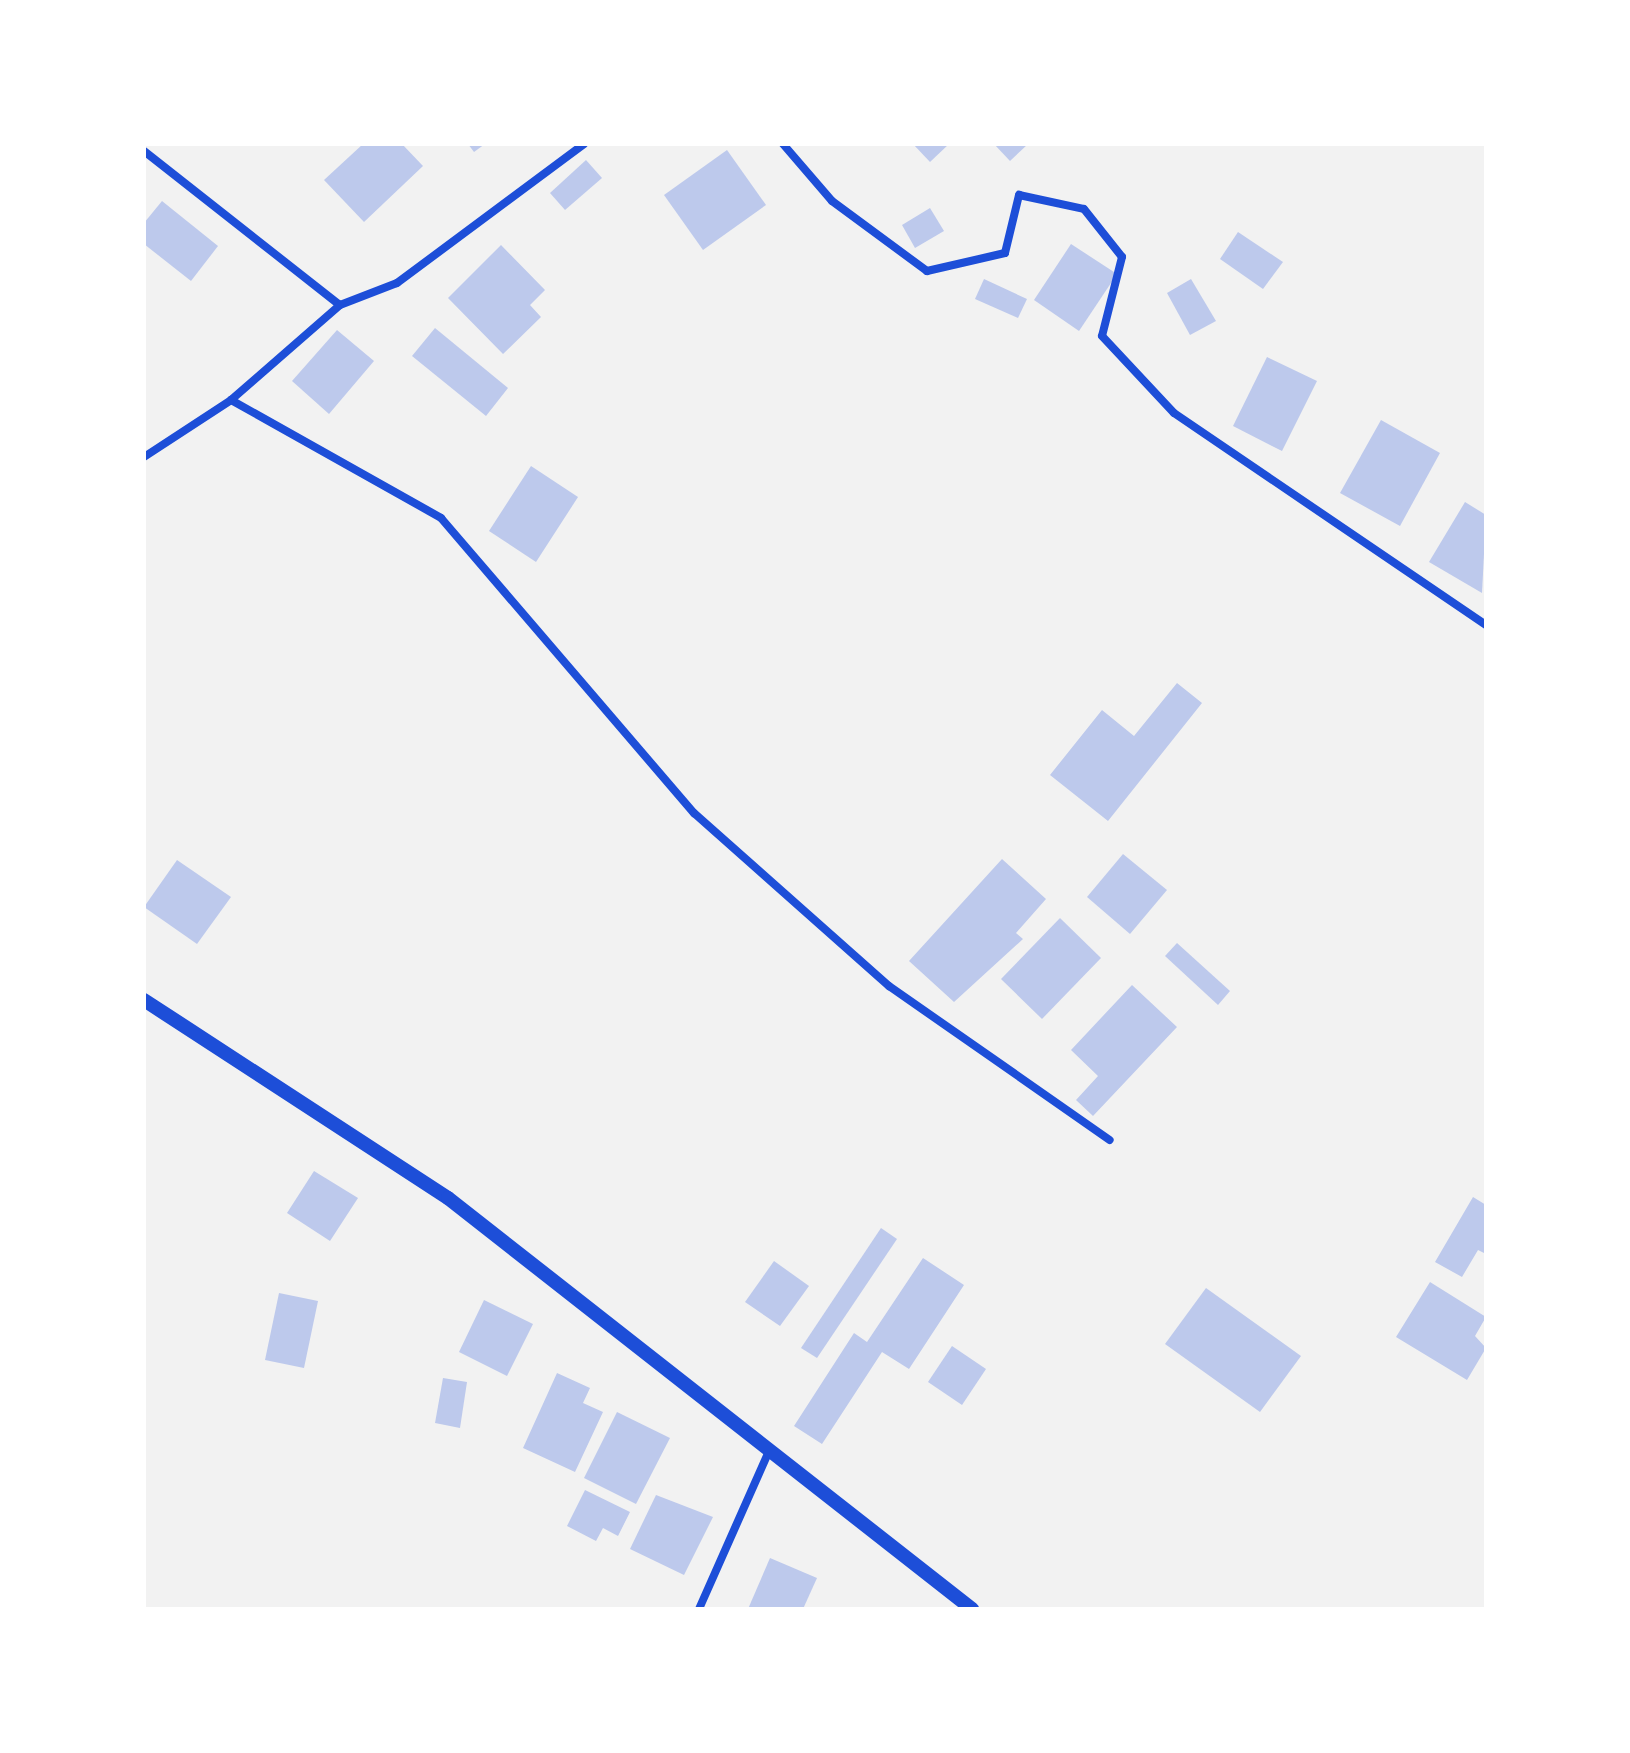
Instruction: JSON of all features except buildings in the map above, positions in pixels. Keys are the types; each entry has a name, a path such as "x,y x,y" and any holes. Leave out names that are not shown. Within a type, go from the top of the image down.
{"street":[{"path":"144,457 231,400 340,305 397,283 584,144"},
{"path":"783,144 832,201 927,271 1005,253 1019,195 1084,209 1122,257 1102,336 1174,413 1486,625"},
{"path":"144,151 340,305"},
{"path":"231,400 441,518 694,813 889,986 1110,1140"},
{"path":"144,1000 448,1198 768,1453 972,1609"},
{"path":"699,1609 768,1453"}]}
